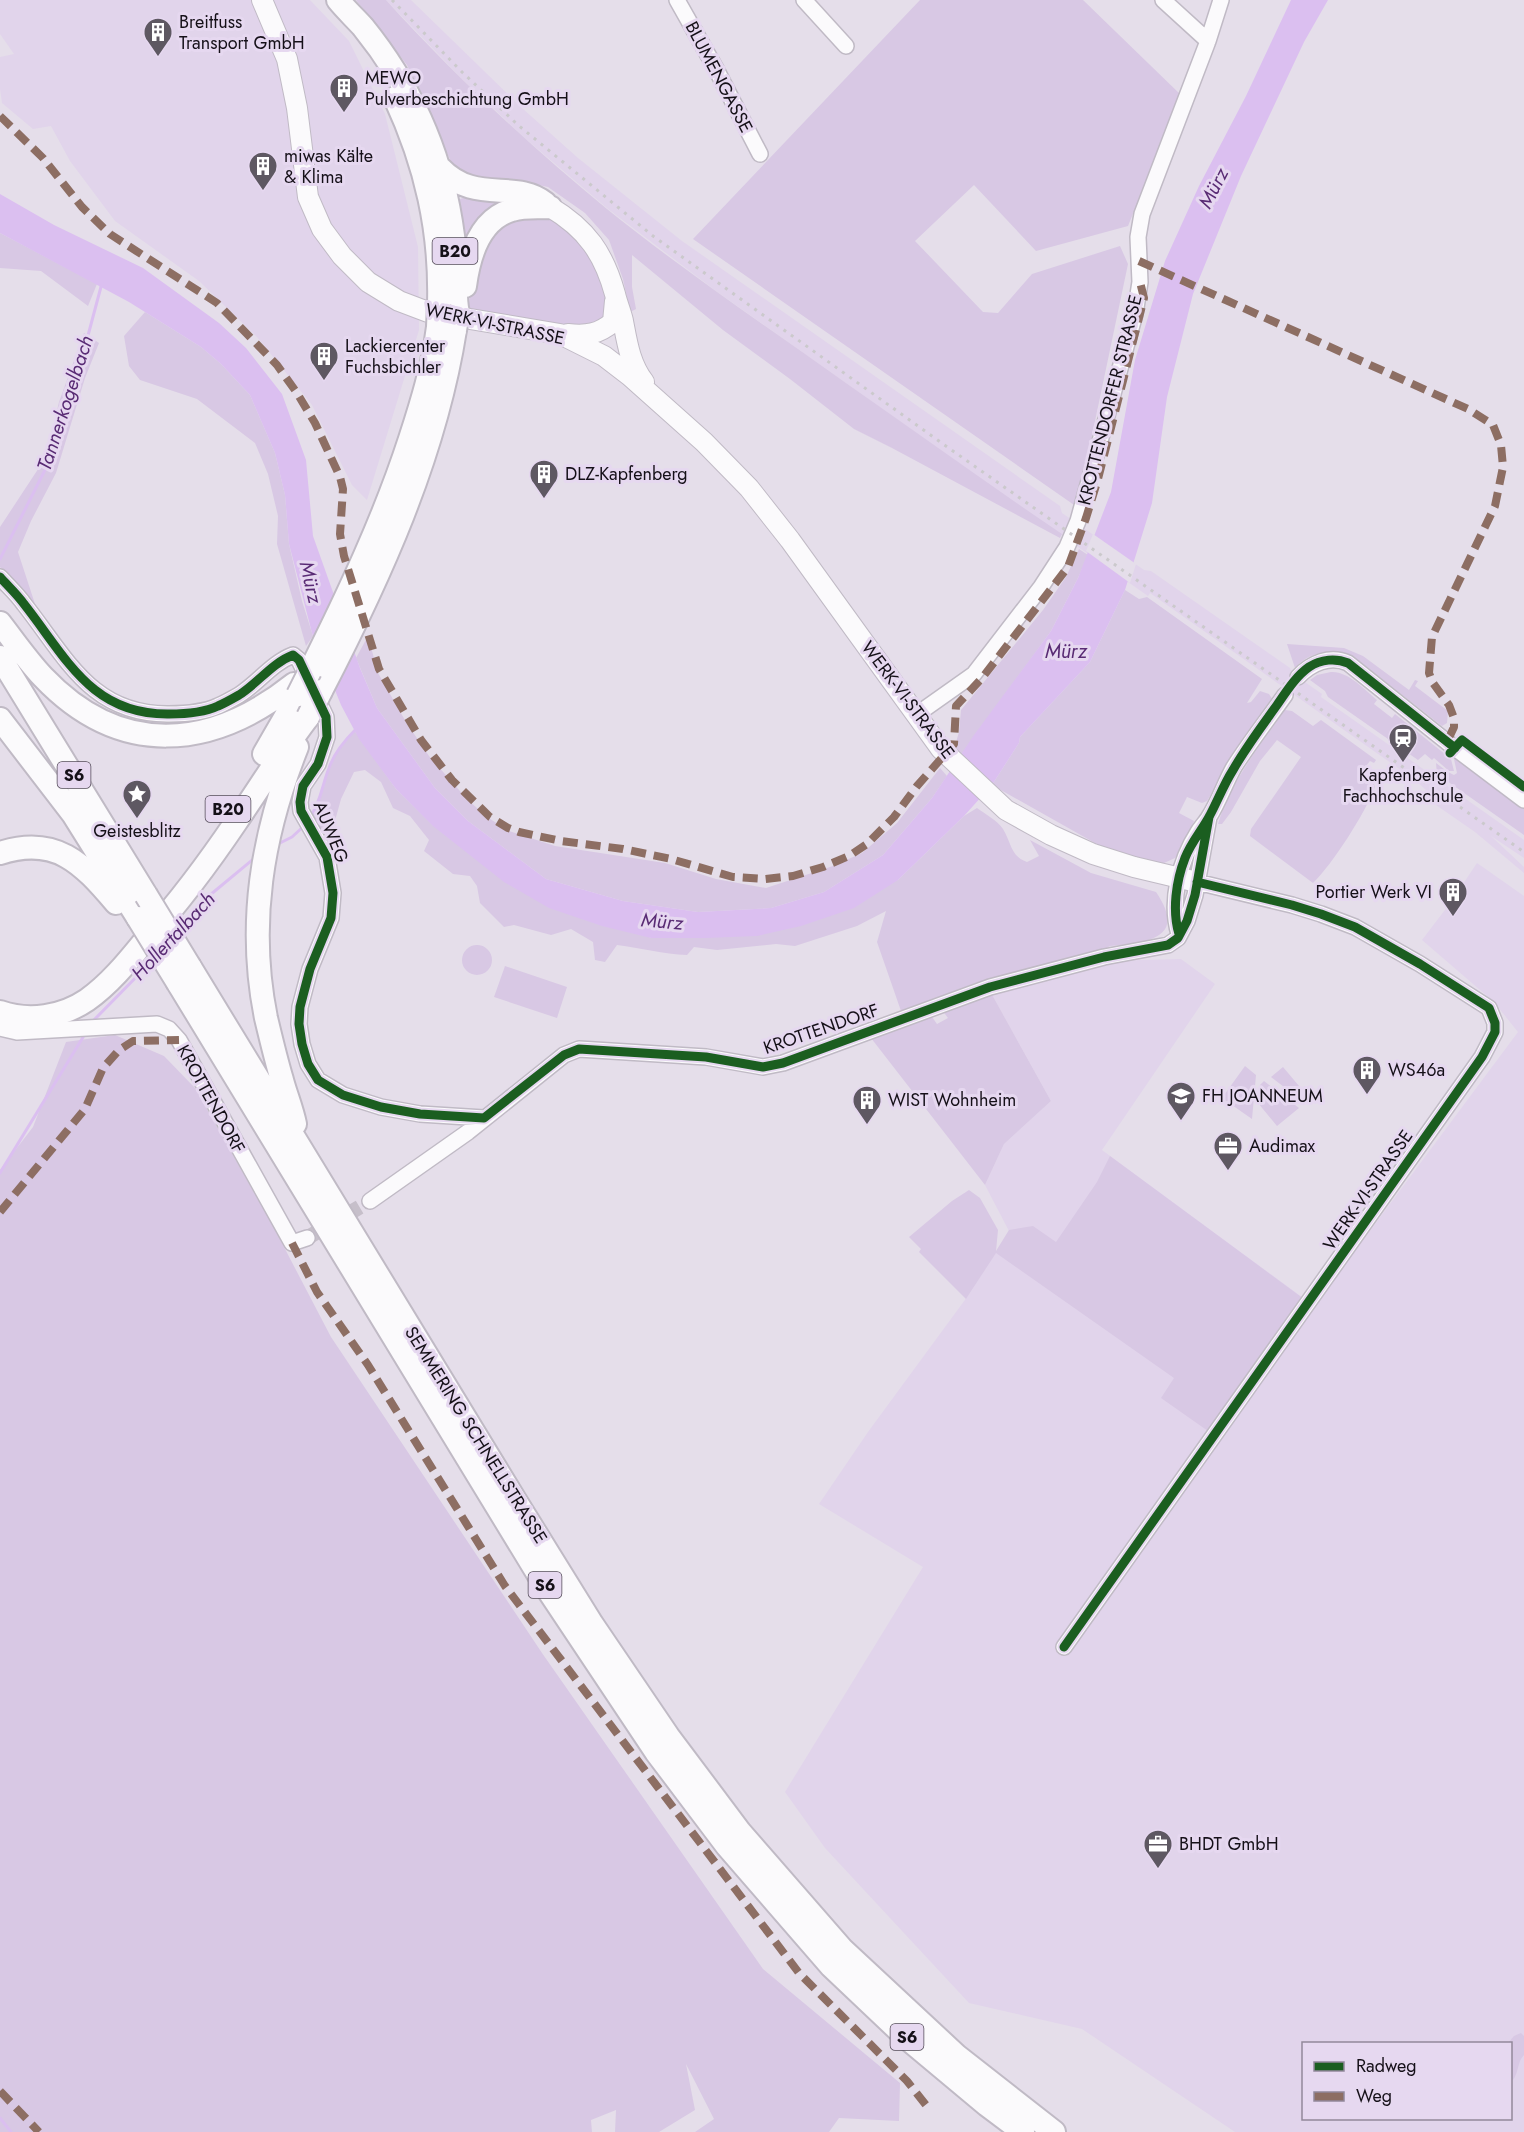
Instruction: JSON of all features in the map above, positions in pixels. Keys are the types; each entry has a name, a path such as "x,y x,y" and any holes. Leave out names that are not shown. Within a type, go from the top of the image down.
{"highway":[{"name":"B20","path":"146,912 234,825 287,744 308,717 352,631 406,504 438,412 449,371 451,314 439,251 440,168 420,115 389,63 362,26 342,5"},
{"name":"B20","path":"342,5 381,68 440,204"},
{"path":"440,168 459,183 473,189 539,198 550,207"},
{"path":"440,204 473,189"},
{"path":"451,314 478,238 484,229 493,220 512,210 550,207"},
{"name":"B20","path":"146,912 188,864 241,789 301,683 366,557 401,467 422,404 434,357 451,314"},
{"path":"0,623 27,659 60,693 101,720 135,733 176,736 208,731 236,721 301,683"},
{"name":"SEMMERING SCHNELLSTRASSE","path":"0,657 146,912 546,1587 656,1752 727,1846 831,1966 908,2039 1023,2132"},
{"path":"299,1146 293,1112 273,1050 261,988 258,933 261,877 269,833 276,806 308,717"},
{"name":"SEMMERING SCHNELLSTRASSE","path":"0,719 146,912"},
{"path":"0,853 25,847 51,849 85,868 117,905 146,912"},
{"path":"0,997 18,1002 38,1003 66,995 84,984 101,969 146,912"},
{"path":"0,1012 32,1017 55,1014 86,1000 110,980 146,912"},
{"name":"SEMMERING SCHNELLSTRASSE","path":"184,975 299,1146 592,1624 668,1736 740,1832 842,1949 957,2056 1054,2132"},
{"path":"987,2105 1005,2132"}],"main road":[{"name":"WERK-VI-STRASSE","path":"262,0 287,59 297,108 308,197 322,229 342,256 368,282 399,301 428,312 560,334 604,356 704,442 749,488 790,540 941,749 1006,810 1051,835 1093,854 1188,880"},
{"path":"550,207 568,218 593,244 610,275 622,318 619,329 621,346 614,354 604,356"},
{"path":"560,334 581,335 619,329"},
{"path":"619,329 638,375 662,405"}],"street":[{"name":"BLUMENGASSE","path":"677,0 760,154"},
{"path":"804,0 846,46"},
{"path":"1163,0 1208,41"},
{"name":"KROTTENDORFER STRASSE","path":"916,715 974,674 1034,596 1067,547 1082,512 1135,314 1140,282 1138,237 1142,214 1208,41 1221,0"},
{"name":"AUWEG","path":"0,577 23,602 74,671 105,698 135,711 156,714 191,713 216,707 239,695 284,659 293,655 298,660 326,717 327,737 318,764 303,786 301,811 327,857 333,893 332,918 310,969 300,1006 302,1044 308,1064 318,1080 343,1095 381,1107 420,1114 484,1118"},
{"path":"1298,677 1308,668 1320,662 1335,660 1348,663 1524,800"},
{"name":"KROTTENDORF","path":"370,1201 468,1132 564,1055 579,1049 706,1057 763,1067 783,1063 990,987 1104,957 1161,948 1179,936 1176,909 1188,880 1185,858 1192,843 1209,817 1234,768 1285,695"},
{"name":"WERK-VI-STRASSE","path":"1064,1647 1482,1057 1495,1032 1495,1023 1489,1008 1420,964 1355,927 1308,909 1188,880"},
{"name":"KROTTENDORF","path":"0,1028 17,1032 157,1024 169,1029 292,1243 307,1238"}],"shaded area":[{"path":"0,0 310,0 349,41 385,114 418,247 419,330 367,500 352,485 312,405 257,337 199,281 115,221 70,161 51,126 33,129 2,103 0,57 14,54 0,34"},
{"path":"356,0 386,0 493,109 607,209 725,298 1062,534 1060,538 854,429 723,330 632,255 632,287 636,309 630,312 623,279 609,240 585,213 548,187 520,181 473,177 453,166 407,65"},
{"path":"386,0 411,0 522,108 578,158 682,241 1060,506 1062,513 1144,570 1151,571 1290,668 1292,673 1322,694 1321,697 1524,840 1524,858 1491,836 1524,867 1524,873 1475,832 1436,805 1438,801 1415,780 1150,593 1148,596 994,488 716,291 608,209 527,140 462,79"},
{"path":"920,0 1083,0 1181,95 1128,226 1036,251 974,185 915,241 983,312 998,313 1032,274 1120,246 1128,264 1077,507 693,239"},
{"path":"469,196 522,199 462,262 457,200"},
{"path":"545,216 571,234 592,258 604,286 607,317 583,330 468,312 472,275 479,252 508,218"},
{"path":"0,233 97,284 88,306 41,271 0,268"},
{"path":"145,312 201,347 221,364 250,395 275,453 285,495 289,544 302,601 313,636 306,646 277,544 278,516 268,474 255,443 197,399 140,380 129,366 124,336"},
{"path":"84,333 99,343 85,378 56,473 18,552 35,604 0,567 0,527 46,457 59,402"},
{"path":"1079,549 1088,555 1051,631 961,755 954,749 959,732 961,710 1043,610 1066,577"},
{"path":"1125,590 1139,599 1147,597 1262,679 1247,703 1251,702 1260,691 1269,694 1274,702 1226,768 1207,801 1202,803 1187,797 1179,813 1194,821 1182,850 1175,858 1164,863 1146,864 1102,847 992,785 1019,743 1020,737 1090,662"},
{"path":"368,636 378,673 406,722 429,756 467,799 487,817 509,831 555,846 665,863 716,879 766,888 833,866 862,853 897,823 940,768 947,776 932,798 883,855 824,892 771,908 698,912 623,901 546,879 468,821 435,788 377,708 356,658"},
{"path":"1287,644 1344,648 1363,656 1409,690 1415,680 1418,681 1415,686 1448,711 1447,723 1442,726 1351,657 1334,652 1317,654 1301,662 1295,668"},
{"path":"1331,672 1344,674 1361,686 1377,700 1374,704 1392,718 1395,714 1451,759 1454,771 1449,771 1434,758 1432,760 1425,754 1418,760 1328,697 1325,691 1310,680 1317,675"},
{"path":"1285,710 1292,711 1313,726 1321,720 1376,760 1374,763 1370,761 1366,766 1373,770 1371,776 1375,787 1364,810 1339,851 1313,883 1250,836 1251,829 1301,757 1277,740 1260,761 1231,812 1222,824 1218,824 1238,779"},
{"path":"354,730 396,789 434,826 651,938 898,880 964,816 977,808 1000,826 1014,853 1022,860 1027,862 1039,856 1030,840 1091,873 1156,892 1165,908 1168,920 1165,929 1149,940 1110,946 1105,949 1106,953 1026,975 1020,971 1010,974 1008,978 978,982 901,1011 877,942 886,911 857,926 795,946 776,944 717,950 694,947 687,955 617,945 605,962 595,960 593,942 571,929 551,935 514,925 504,927 480,903 477,886 470,876 453,874 424,851 429,840 410,816 393,808 381,782 365,770 354,772 341,799 333,828 316,837 307,822 318,807 329,767 339,748"},
{"path":"1454,759 1458,759 1524,809 1524,835 1437,774 1436,763 1454,775 1457,773"},
{"path":"1477,863 1524,896 1524,2132 1235,2132 1082,2029 969,2003 825,1848 785,1792 923,1567 819,1504 868,1432 970,1293 1009,1231 985,1185 1004,1144 1051,1101 990,991 1105,961 1181,959 1215,984 1102,1150 1314,1306 1518,1032 1494,1002 1422,940"},
{"path":"477,945 488,949 492,960 488,971 477,975 466,971 462,960 466,949"},
{"path":"505,966 567,987 557,1018 494,997"},
{"path":"990,991 1051,1101 1004,1144 985,1185 871,1038 930,1014 937,1024 948,1018 942,1010"},
{"path":"115,1035 164,1056 195,1088 273,1226 331,1337 542,1653 763,1969 900,2083 899,2121 839,2118 829,2132 695,2132 714,2119 686,2064 695,2110 659,2132 615,2132 616,2110 591,2120 592,2132 0,2132 0,1170 33,1127 66,1042"},
{"path":"1245,1066 1256,1075 1252,1119 1222,1098"},
{"path":"1283,1067 1310,1099 1305,1103 1271,1077"},
{"path":"1264,1081 1299,1108 1277,1126 1258,1103 1260,1085"},
{"path":"1110,1156 1304,1299 1208,1431 1161,1398 1174,1378 996,1253 966,1299 919,1252 921,1249 909,1237 952,1201 969,1190 980,1198 998,1230 996,1251 1009,1230 1033,1226 1056,1242 1097,1182"},
{"path":"1521,2033 1524,2036 1524,2055 1513,2080 1512,2042 1509,2042"}],"water":[{"name":"Mürz","path":"1291,0 1328,0 1304,42 1241,176 1193,294 1167,397 1152,503 1125,590 1090,662 1020,737 1019,743 992,785 964,816 898,880 854,908 801,926 757,936 651,938 602,926 549,908 504,882 433,826 396,789 359,739 341,705 312,633 289,544 285,495 275,453 250,395 221,364 201,347 129,302 0,233 0,194 54,225 143,268 219,323 246,348 282,394 306,460 313,536 360,668 377,708 435,788 468,821 546,879 623,901 698,912 771,908 824,892 883,855 932,798 974,735 1051,631 1078,578 1111,492 1135,360 1165,261 1199,186 1246,96"}],"pier":[{"path":"1093,534 1136,564 1130,583 1086,551"}],"waterway":[{"name":"Tannerkogelbach","path":"0,559 51,458 102,283"},
{"name":"Hollertalbach","path":"310,817 317,805 334,757 356,729"},
{"name":"Hollertalbach","path":"276,845 292,837 305,825"},
{"name":"Hollertalbach","path":"178,932 210,895 257,856"},
{"name":"Hollertalbach","path":"91,1023 154,959"},
{"name":"Hollertalbach","path":"0,1173 85,1034"},
{"path":"0,2118 11,2132"}],"tunnel":[{"path":"307,1238 370,1201"}],"railway":[{"path":"392,0 462,72 518,125 653,236 943,444 1524,852"}],"marked path":[{"path":"0,116 43,158 82,207 110,234 217,303 277,365 297,393 315,423 340,477 343,489 340,534 344,556 379,669 421,740 452,780 490,817 519,832 671,859 733,877 765,879 793,876 849,856 867,844 894,817 917,786 954,744 956,706 982,678 1068,567 1098,479 1144,298 1140,282"},
{"path":"1139,261 1468,409 1493,425 1501,445 1503,467 1495,506 1432,637 1429,673 1433,683 1449,705 1454,718 1454,727 1447,742"},
{"path":"0,1212 85,1109 103,1068 119,1050 133,1041 179,1040"},
{"path":"292,1243 317,1292 368,1365 505,1586 799,1973 907,2081 930,2110"},
{"path":"0,2091 39,2132"}],"cycle path":[{"path":"0,577 83,679 100,694 119,705 142,712 169,714 200,712 223,704 239,695 285,659 293,655 299,660 326,717 327,737 318,764 303,786 301,811 327,857 333,893 331,918 310,969 300,1007 299,1024 302,1044 308,1064 318,1080 343,1095 381,1107 420,1114 484,1118 564,1055 579,1049 706,1057 763,1067 783,1063 990,987 1104,957 1168,945 1178,938 1187,921 1195,895 1209,817"},
{"path":"1179,934 1176,896 1179,876 1188,852 1243,753 1292,684 1309,667 1328,660 1348,663 1455,748"},
{"path":"1450,753 1462,740 1524,787"},
{"path":"1064,1647 1482,1057 1495,1032 1495,1023 1489,1008 1420,964 1355,927 1292,905 1197,882"}],"place":[{"name":"Breitfuss Transport GmbH","path":"158,58"},
{"name":"MEWO Pulverbeschichtung GmbH","path":"344,114"},
{"name":"miwas Kälte & Klima","path":"263,192"},
{"name":"Lackiercenter Fuchsbichler","path":"324,382"},
{"name":"DLZ-Kapfenberg","path":"544,500"},
{"name":"Kapfenberg Fachhochschule","path":"1403,764"},
{"name":"Geistesblitz","path":"137,820"},
{"name":"Portier Werk VI","path":"1453,918"},
{"name":"WS46a","path":"1367,1096"},
{"name":"FH JOANNEUM","path":"1181,1122"},
{"name":"WIST Wohnheim","path":"867,1126"},
{"name":"Audimax","path":"1228,1172"},
{"name":"BHDT GmbH","path":"1158,1870"}]}
